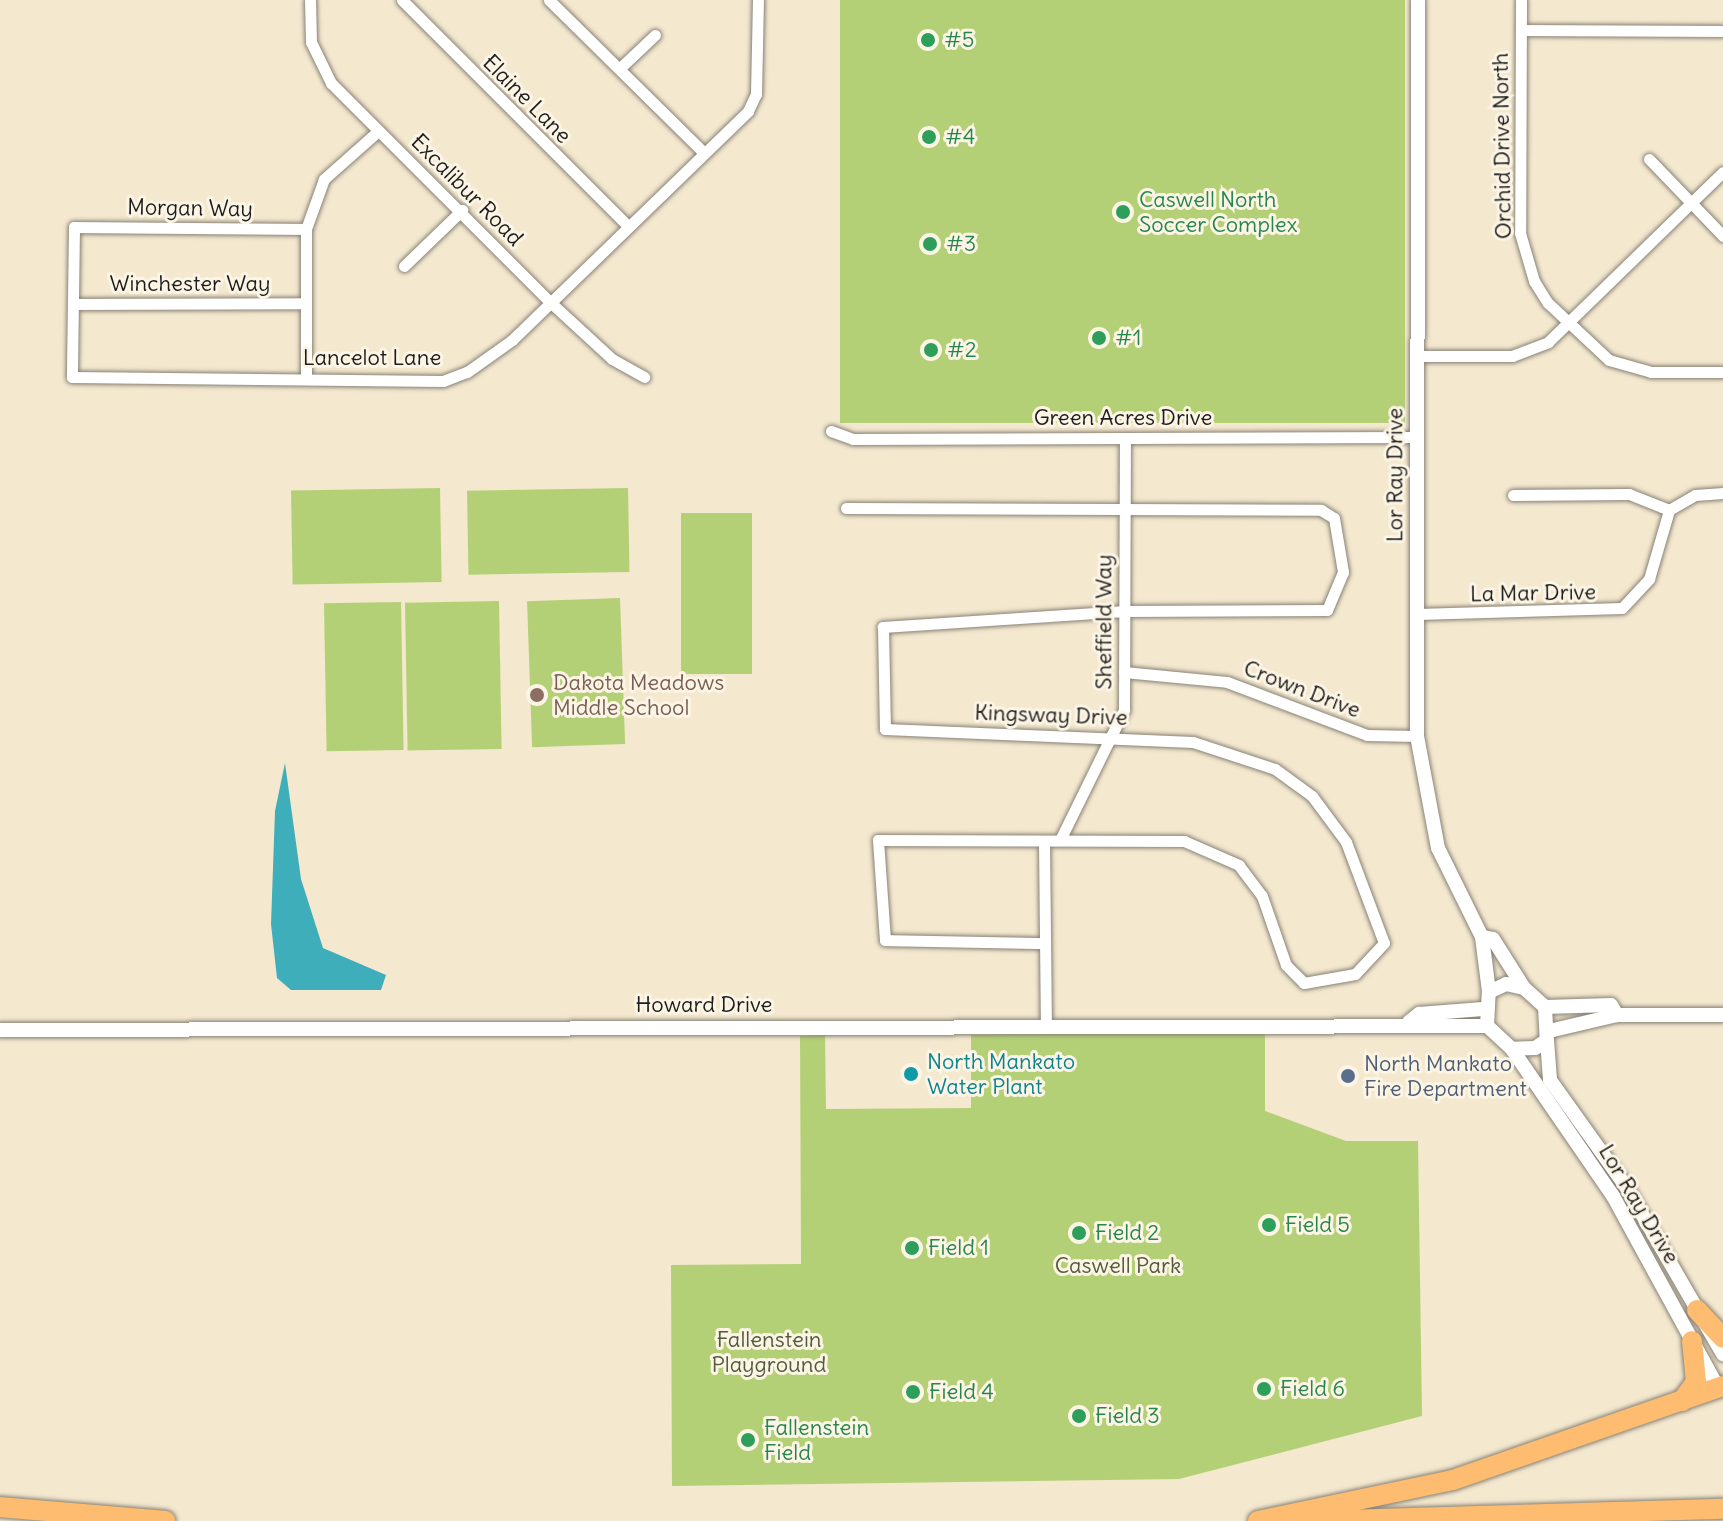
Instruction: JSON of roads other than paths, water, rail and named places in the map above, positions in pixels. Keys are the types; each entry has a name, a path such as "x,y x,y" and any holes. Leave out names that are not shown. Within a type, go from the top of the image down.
{"highway":[{"path":"1697,1310 1723,1338"},
{"path":"1682,1401 1696,1382 1692,1341"},
{"path":"1258,1521 1453,1480 1721,1387"},
{"path":"0,1507 165,1521"},
{"path":"1311,1521 1723,1509"}],"street":[{"name":"Excalibur Road","path":"310,0 318,64 378,131 462,210 549,301 612,359 644,377"},
{"name":"Elaine Lane","path":"402,0 627,225"},
{"path":"549,0 701,150"},
{"name":"Lancelot Lane","path":"74,227 72,377 443,381 491,359 701,150 748,111 756,94 758,0"},
{"name":"Lor Ray Drive","path":"1418,0 1417,736 1438,848 1482,937 1489,992"},
{"name":"Orchid Drive North","path":"1521,0 1520,233 1534,281 1569,325 1601,354 1631,367 1723,372"},
{"path":"1521,30 1723,31"},
{"path":"620,68 655,35"},
{"path":"306,379 306,229 324,179 378,131"},
{"path":"1649,159 1723,236"},
{"path":"1419,356 1512,356 1532,352 1569,325 1723,172"},
{"path":"404,266 462,210"},
{"name":"Morgan Way","path":"74,227 306,229"},
{"name":"Winchester Way","path":"74,304 306,303"},
{"name":"Green Acres Drive","path":"831,431 853,439 1417,437"},
{"name":"Sheffield Way","path":"1060,840 1124,710 1125,438"},
{"path":"1513,495 1629,494 1669,510 1695,495 1723,493"},
{"name":"Kingsway Drive","path":"846,508 1321,510 1334,518 1343,556 1327,610 1125,611 883,627 885,729 1218,745 1260,760 1312,796 1358,866 1381,932 1380,952 1355,974 1304,983 1286,965 1262,896 1222,854 1184,841 878,840 885,940 1044,943"},
{"name":"La Mar Drive","path":"1417,614 1622,608 1649,579 1669,510"},
{"name":"Crown Drive","path":"1124,672 1227,682 1367,735 1417,736"},
{"path":"1044,841 1046,1023"},
{"name":"Lor Ray Drive","path":"1482,937 1493,939 1524,988"},
{"path":"1548,1036 1545,1007 1524,988 1506,984 1489,992 1483,1009 1487,1026 1512,1049 1617,1015 1723,1015"},
{"path":"1545,1007 1611,1005 1617,1015"},
{"name":"Howard Drive","path":"1409,1022 1419,1014 1483,1009"},
{"name":"Howard Drive","path":"0,1030 1409,1022 1487,1026"},
{"name":"Lor Ray Drive","path":"1548,1036 1550,1080 1692,1341 1721,1387"},
{"name":"Lor Ray Drive","path":"1512,1049 1571,1122 1723,1354"}],"water":[{"path":"285,763 301,879 323,948 386,975 381,990 291,990 277,978 271,924 275,811"}],"place":[{"name":"#5","path":"928,40"},
{"name":"#4","path":"929,137"},
{"name":"Caswell North Soccer Complex","path":"1123,212"},
{"name":"#3","path":"930,244"},
{"name":"#1","path":"1099,338"},
{"name":"#2","path":"931,350"},
{"name":"Dakota Meadows Middle School","path":"537,695"},
{"name":"North Mankato Water Plant","path":"911,1074"},
{"name":"North Mankato Fire Department","path":"1348,1076"},
{"name":"Field 5","path":"1269,1225"},
{"name":"Field 2","path":"1079,1233"},
{"name":"Field 1","path":"912,1248"},
{"name":"Field 6","path":"1264,1389"},
{"name":"Field 4","path":"913,1392"},
{"name":"Field 3","path":"1079,1416"},
{"name":"Fallenstein Field","path":"748,1440"}],"park label":[{"name":"Caswell Park","path":"1118,1266"},
{"name":"Fallenstein Playground","path":"769,1352"}]}
